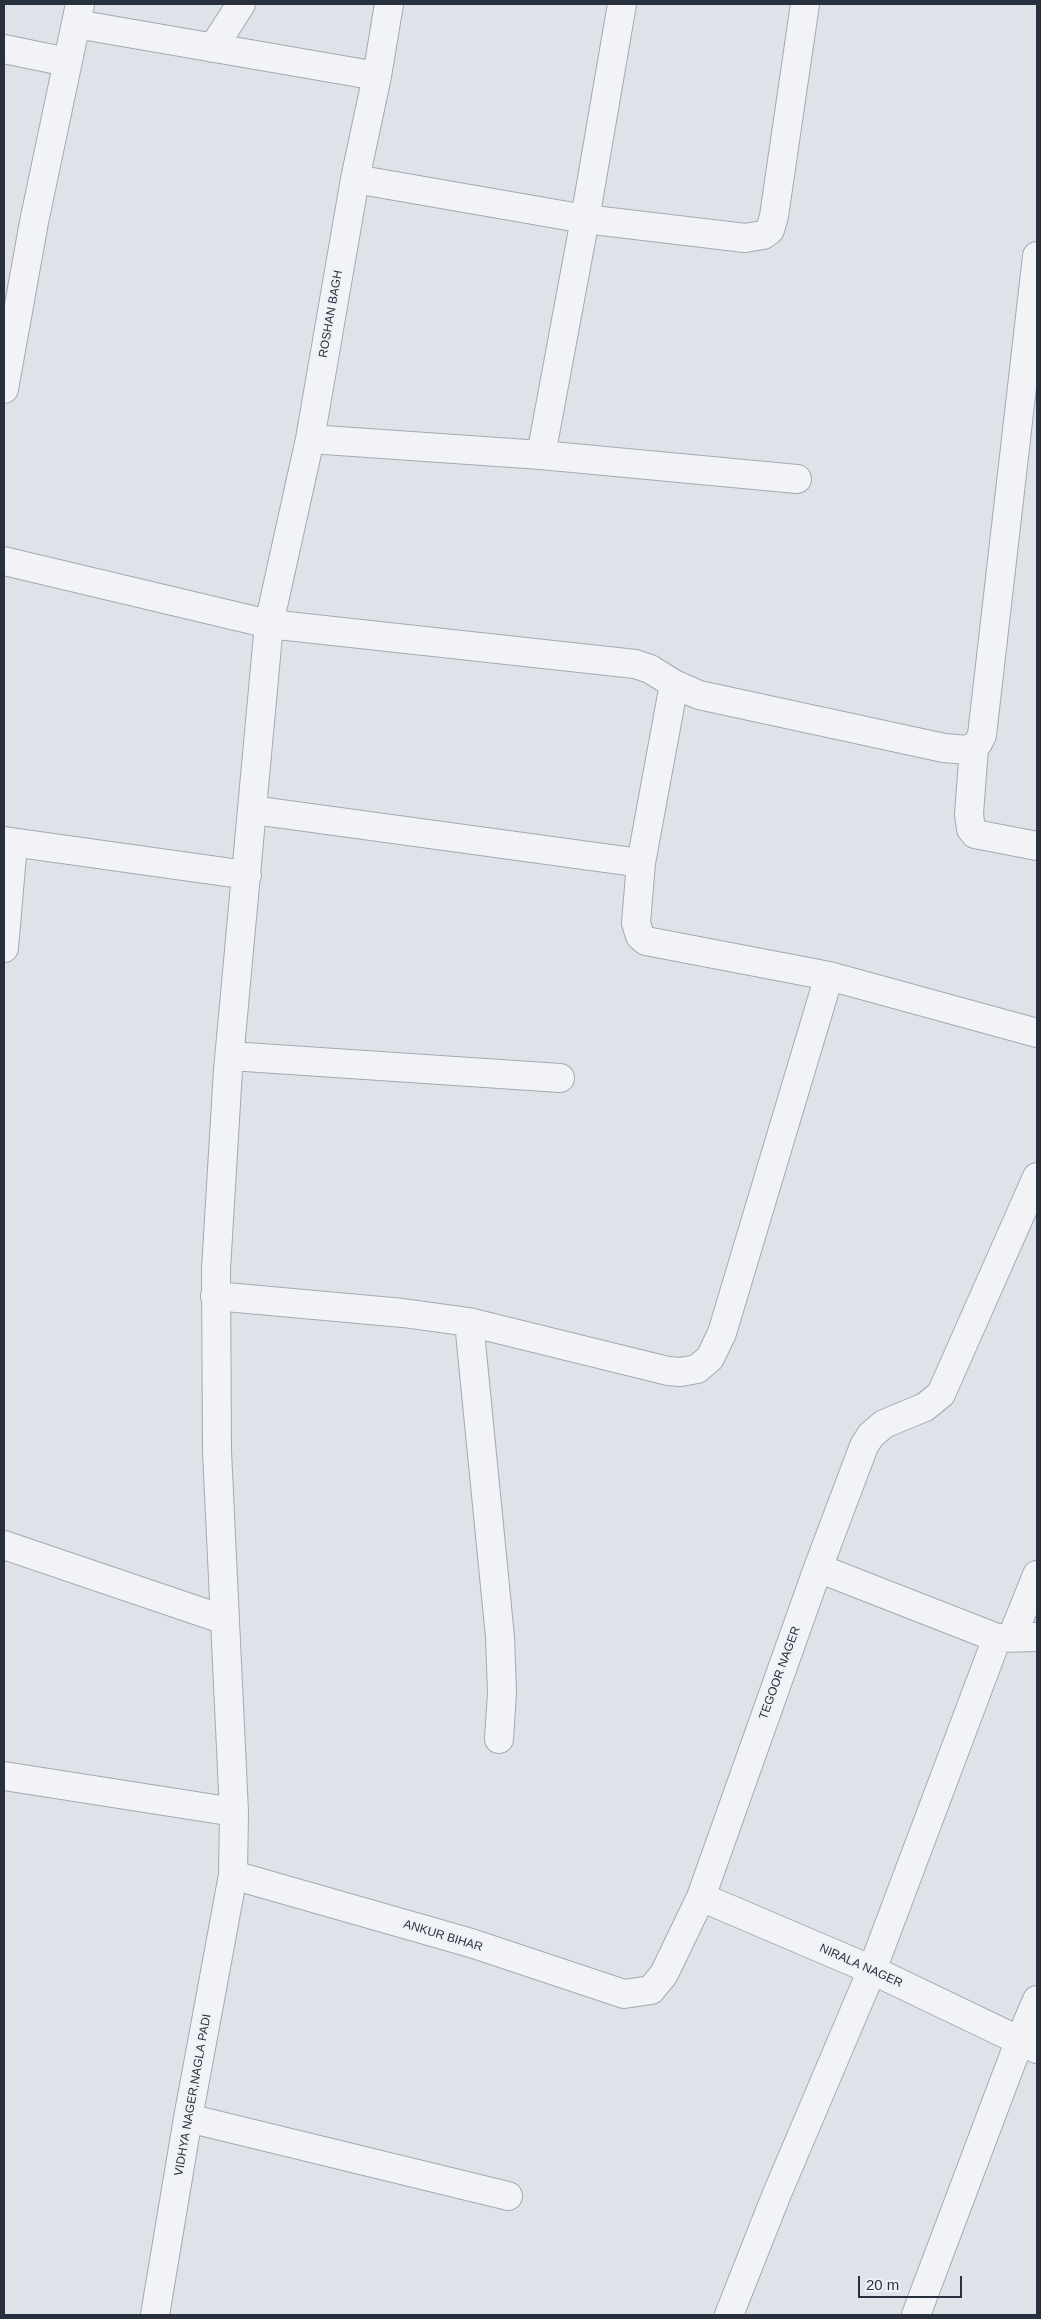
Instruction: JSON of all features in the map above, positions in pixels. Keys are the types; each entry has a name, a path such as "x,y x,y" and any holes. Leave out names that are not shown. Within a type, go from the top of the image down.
{"street":[{"path":"213,48 241,4"},
{"name":"ROSHAN BAGH","path":"215,1296 230,1056 269,624 310,439 355,179 377,76 389,4"},
{"path":"541,455 585,219 622,4"},
{"path":"355,179 585,219 745,238 763,235 770,230 774,216 805,4"},
{"path":"4,388 34,222 78,14 213,48 377,76"},
{"path":"4,48 67,62"},
{"path":"1037,256 982,735 974,748 969,814 971,829 975,834 1037,846"},
{"path":"310,439 541,455 797,479"},
{"path":"4,561 269,624 635,664 650,669 674,684 700,695 944,748 969,750 974,748"},
{"path":"674,684 641,862 636,924 640,936 646,941 830,976 1037,1033"},
{"path":"253,810 641,862"},
{"path":"4,948 8,842 247,875"},
{"path":"215,1296 403,1313 469,1322 668,1371 682,1372 697,1369 710,1358 722,1333 830,976"},
{"path":"230,1056 560,1078"},
{"name":"TEGOOR NAGER","path":"651,1990 664,1974 701,1897 818,1568 864,1446 871,1435 884,1424 924,1407 942,1394 1037,1177"},
{"name":"VIDHYA NAGER,NAGLA PADI","path":"155,2315 188,2118 233,1875 234,1812 217,1451 215,1296"},
{"path":"469,1322 500,1637 502,1693 499,1739"},
{"path":"4,1545 225,1620"},
{"path":"818,1568 1015,1637"},
{"path":"729,2315 776,2196 1015,1637 1037,1576"},
{"path":"4,1776 234,1812"},
{"name":"ANKUR BIHAR","path":"233,1875 471,1943 624,1994 651,1990"},
{"name":"NIRALA NAGER","path":"701,1897 872,1970 1028,2046"},
{"path":"916,2315 1028,2046 1037,2000"},
{"path":"188,2118 508,2196"}]}
